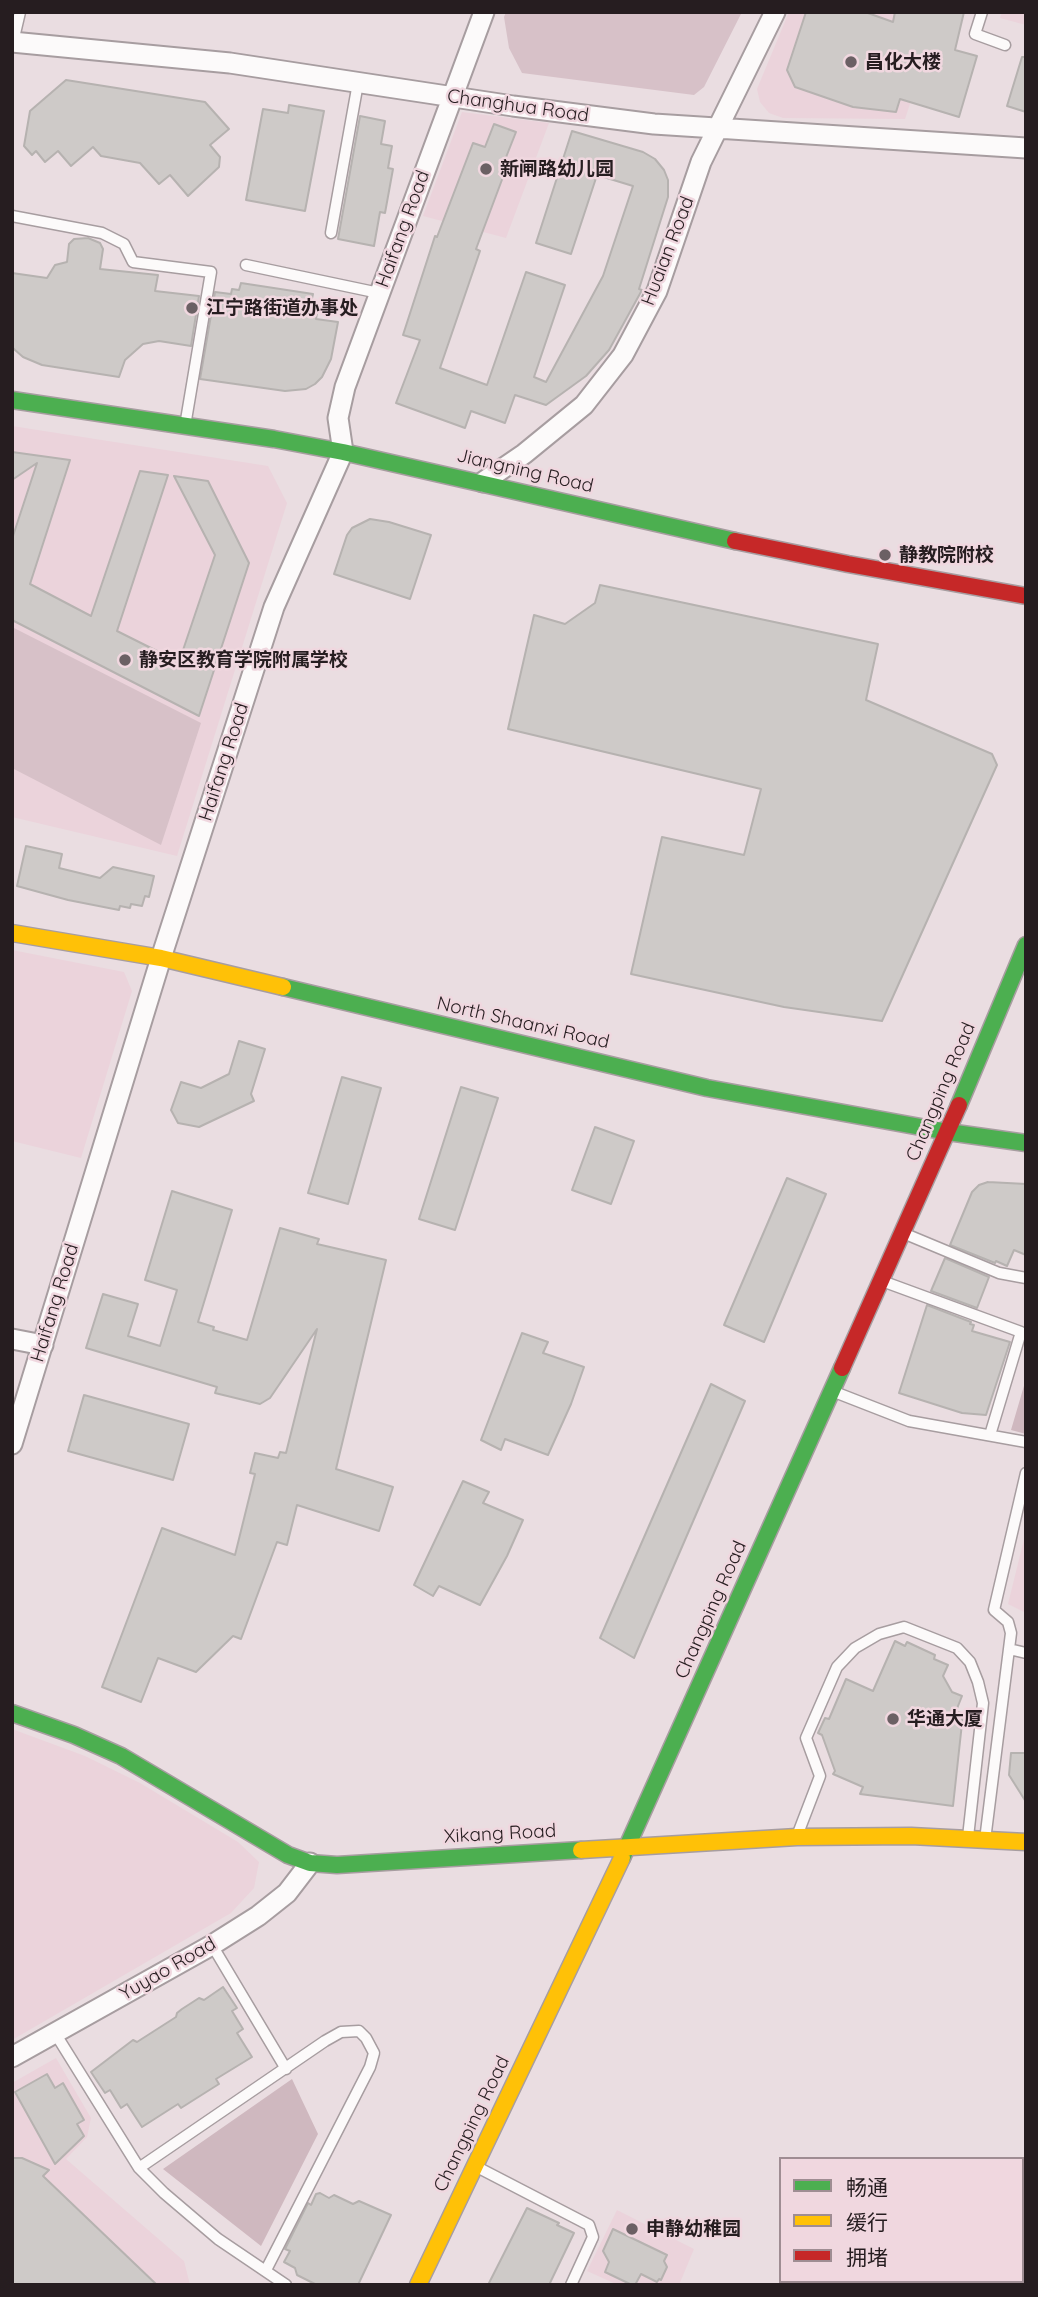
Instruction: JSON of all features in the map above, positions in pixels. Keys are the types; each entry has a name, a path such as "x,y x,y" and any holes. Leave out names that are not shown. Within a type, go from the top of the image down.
{"street":[{"name":"Haifang Road","path":"12,1444 161,958 274,607 344,452 338,418 345,387 484,12"},
{"name":"Huaian Road","path":"483,482 524,454 584,405 623,355 657,291 701,162 775,12"},
{"name":"Changhua Road","path":"13,43 229,63 451,97 654,124 1026,148"},
{"name":"Jiangning Road","path":"12,400 344,452 664,526 848,564 1026,596"},
{"name":"North Shaanxi Road","path":"12,933 161,958 707,1088 947,1132 1026,1143"},
{"name":"Changping Road","path":"418,2285 627,1848 947,1132 1026,945"},
{"path":"12,1339 43,1345"},
{"name":"Xikang Road","path":"12,1713 74,1735 121,1756 288,1855 310,1863 337,1865 797,1837 911,1836 1026,1842"},
{"name":"Yuyao Road","path":"12,2057 212,1945 258,1916 287,1893 310,1863"}],"lane":[{"path":"13,43 20,12"},
{"path":"982,12 975,34 1005,46"},
{"path":"331,233 358,83"},
{"path":"12,216 102,233 124,244 134,262 211,272 185,426"},
{"path":"246,265 379,293"},
{"path":"902,1233 999,1273 1026,1278"},
{"path":"881,1280 1021,1332 990,1435"},
{"path":"832,1391 909,1421 1026,1442"},
{"path":"985,1840 1011,1633 1008,1622 994,1610 1026,1473"},
{"path":"797,1837 820,1776 806,1738 837,1667 855,1648 878,1634 904,1627 957,1648 970,1662 978,1682 983,1703 968,1839"},
{"path":"1009,1649 1026,1653"},
{"path":"212,1945 286,2069"},
{"path":"139,2168 341,2032 359,2031 374,2053 370,2067 266,2270"},
{"path":"55,2033 139,2168 218,2239 286,2285"},
{"path":"475,2166 589,2225 593,2237 571,2285"}],"shaded area":[{"path":"506,12 742,12 704,87 694,95 522,73 509,48 504,17"},
{"name":"昌化大楼","path":"789,12 927,12 939,16 905,119 783,118 769,113 760,102 757,89"},
{"path":"1002,12 1026,12 1026,25 1000,18"},
{"name":"新闸路幼儿园","path":"462,112 549,123 506,238 423,216"},
{"name":"静安区教育学院附属学校","path":"12,426 268,466 287,503 177,856 12,817"},
{"path":"12,627 201,723 161,845 12,768"},
{"path":"12,950 124,972 132,991 81,1158 12,1141"},
{"path":"1026,1379 1026,1434 1011,1430"},
{"path":"1026,1531 1026,1613 1008,1604"},
{"path":"12,1729 85,1756 140,1783 238,1842 259,1862 254,1888 231,1913 12,2040"},
{"path":"56,2058 91,2118 87,2137 66,2159 184,2261 190,2285 12,2285 12,2083"},
{"path":"292,2079 318,2134 261,2246 163,2169"},
{"name":"申静幼稚园","path":"617,2210 694,2249 679,2285 618,2285 587,2271"}],"building":[{"name":"昌化大楼","path":"806,12 865,12 893,22 895,12 964,12 955,50 977,56 959,117 900,99 896,112 853,107 795,87 787,70"},
{"path":"1022,57 1026,57 1026,112 1007,106"},
{"path":"66,80 205,102 229,129 210,145 220,157 219,167 188,196 170,175 159,184 140,163 101,156 93,147 71,166 58,151 45,162 36,151 32,155 24,146 30,111"},
{"path":"289,105 324,111 305,211 246,200 263,109 288,113"},
{"path":"360,116 385,121 381,144 392,146 388,168 393,169 385,213 380,212 374,246 338,239"},
{"path":"494,124 516,132 499,175 503,177 476,249 480,251 440,368 487,385 526,272 565,285 534,377 546,382 603,276 633,186 597,175 571,254 536,243 572,131 643,152 655,159 668,180 668,197 639,289 642,290 609,350 586,376 546,405 515,395 505,423 471,411 465,428 396,403 420,340 403,335 435,236 437,237 473,143 485,147"},
{"path":"88,238 100,243 103,249 100,269 158,275 155,291 199,296 191,346 159,341 143,344 125,360 119,377 42,365 23,357 12,347 12,273 47,278 55,265 67,262 69,244 74,239"},
{"path":"241,283 313,294 310,307 318,308 316,319 338,322 331,359 322,377 315,384 306,389 285,391 200,379 215,292 231,294 232,289 239,290"},
{"path":"12,452 70,460 30,584 91,616 140,471 168,475 117,631 179,662 215,555 174,476 208,481 249,563 199,716 12,620 12,539 37,463 12,480"},
{"path":"370,519 431,535 410,599 334,574 347,535 352,528"},
{"path":"600,585 878,644 866,700 992,754 997,765 882,1021 784,1007 631,974 662,837 744,855 761,789 508,729 534,615 565,624 595,603"},
{"path":"26,846 62,854 59,868 100,878 113,867 154,876 149,897 145,896 142,906 131,904 130,908 120,906 119,910 17,886"},
{"path":"239,1041 265,1049 251,1094 254,1101 199,1127 178,1123 171,1110 181,1082 201,1088 229,1074"},
{"path":"342,1077 381,1088 348,1204 308,1193"},
{"path":"461,1087 498,1098 455,1230 419,1219"},
{"path":"595,1127 634,1141 611,1204 572,1190"},
{"path":"787,1178 826,1194 764,1342 724,1325"},
{"path":"988,1182 1026,1184 1026,1255 1014,1250 1007,1266 950,1245 972,1192 979,1185"},
{"path":"172,1191 232,1210 198,1322 214,1327 213,1330 247,1340 280,1228 319,1239 317,1244 386,1260 336,1469 393,1487 379,1531 297,1505 287,1545 277,1542 241,1639 233,1636 196,1672 158,1658 141,1702 102,1687 162,1528 235,1555 255,1474 250,1473 255,1453 278,1458 280,1452 286,1453 317,1329 270,1398 260,1404 215,1393 217,1387 86,1348 103,1294 138,1304 128,1336 160,1346 177,1290 145,1280"},
{"path":"945,1258 989,1277 977,1308 931,1291"},
{"path":"927,1305 971,1322 970,1324 974,1325 972,1331 1010,1342 986,1415 962,1413 899,1393"},
{"path":"522,1333 548,1342 543,1353 584,1367 548,1455 505,1439 501,1450 481,1440"},
{"path":"711,1384 745,1401 634,1658 600,1638"},
{"path":"84,1395 189,1424 173,1480 68,1451"},
{"path":"463,1481 489,1492 483,1503 523,1520 480,1605 439,1586 433,1596 414,1585"},
{"name":"华通大厦","path":"895,1641 905,1646 907,1642 935,1655 934,1659 948,1665 943,1676 952,1692 962,1696 956,1711 963,1714 953,1806 860,1794 863,1787 833,1774 835,1771 822,1735 818,1733 825,1718 829,1719 846,1679 873,1691"},
{"path":"1011,1753 1026,1753 1026,1802 1009,1775"},
{"path":"223,1987 237,2008 232,2011 243,2029 237,2033 252,2057 216,2079 219,2084 181,2108 178,2104 142,2127 127,2104 121,2108 110,2090 105,2093 91,2072 133,2040 137,2042 176,2017 177,2013 199,1998 204,2000"},
{"path":"47,2074 55,2088 63,2083 84,2120 77,2124 84,2136 55,2164 15,2092"},
{"path":"12,2158 22,2158 49,2170 43,2176 157,2285 12,2285"},
{"path":"320,2193 329,2198 334,2195 353,2204 359,2201 391,2215 358,2285 317,2285 297,2275 295,2268 284,2262 290,2251 285,2249 308,2203 311,2205 316,2194"},
{"path":"527,2208 574,2233 549,2285 488,2285"},
{"path":"613,2229 667,2255 664,2261 667,2267 661,2280 657,2282 641,2274 635,2285 632,2285 605,2272 609,2262 603,2251"}],"traffic: fast":[{"path":"12,400 274,439 343,452 735,541"},
{"path":"959,1105 1026,945"},
{"path":"283,987 707,1088 948,1132 1026,1143"},
{"path":"622,1858 842,1368"},
{"path":"12,1713 74,1735 121,1756 288,1855 310,1863 337,1865 581,1850"}],"traffic: slow":[{"path":"12,933 161,958 283,987"},
{"path":"581,1850 797,1837 911,1836 1026,1842"},
{"path":"418,2285 622,1858"}],"traffic: jam":[{"path":"735,541 1026,596"},
{"path":"842,1368 959,1105"}],"place":[{"name":"昌化大楼","path":"851,62"},
{"name":"新闸路幼儿园","path":"486,169"},
{"name":"江宁路街道办事处","path":"192,308"},
{"name":"静教院附校","path":"885,555"},
{"name":"静安区教育学院附属学校","path":"125,660"},
{"name":"华通大厦","path":"893,1719"},
{"name":"申静幼稚园","path":"632,2229"}]}
